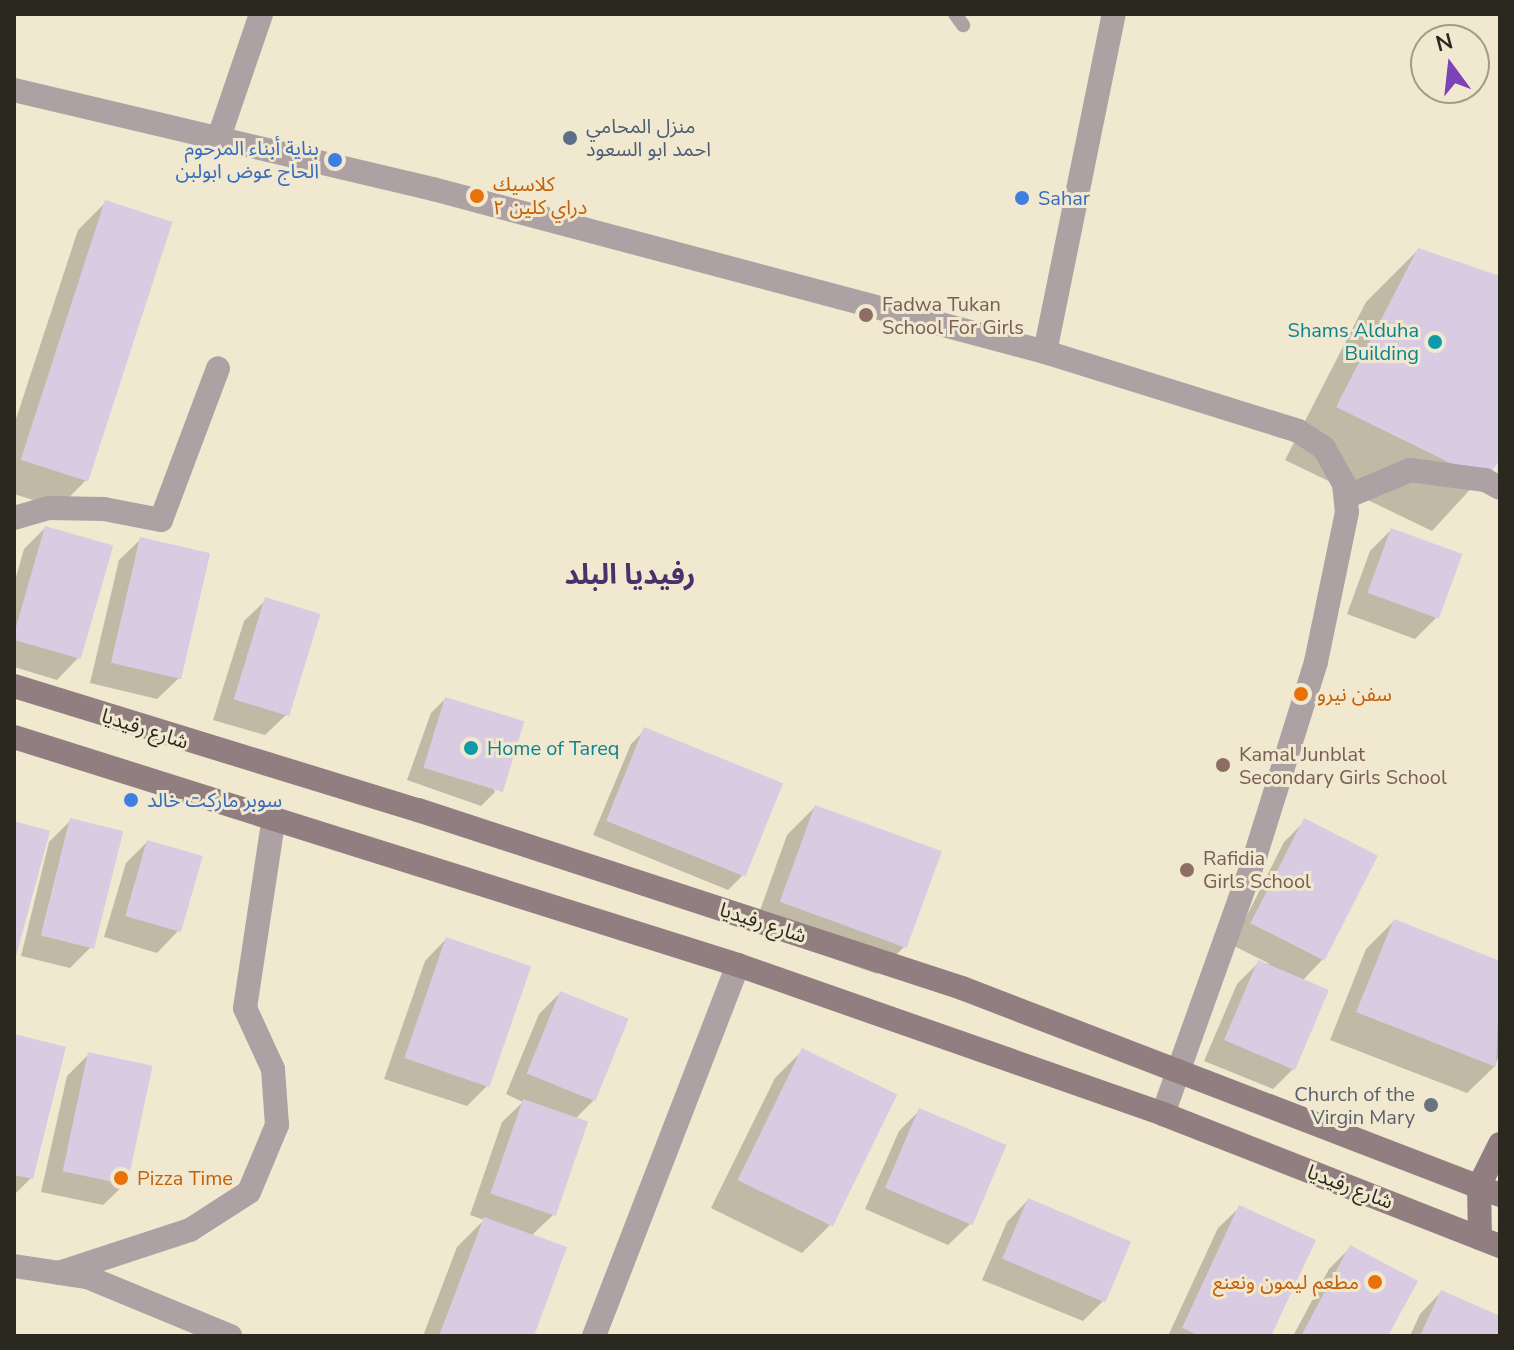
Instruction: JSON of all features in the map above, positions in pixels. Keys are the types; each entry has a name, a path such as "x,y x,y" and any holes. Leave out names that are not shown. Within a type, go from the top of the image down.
{"main road":[{"name":"شارع رفيديا","path":"17,694 418,810 917,973 1490,1191"},
{"name":"شارع رفيديا","path":"14,737 738,965 1163,1114 1490,1242"},
{"path":"1490,1242 1490,1191 1500,1144"},
{"path":"1490,1242 1500,1220"}],"street":[{"path":"219,137 261,14"},
{"path":"1045,352 1114,14"},
{"path":"14,90 219,137 1045,352 1298,431 1333,459 1346,497 1316,662 1163,1114"},
{"path":"14,518 49,508 104,509 161,520 218,368"},
{"path":"1346,497 1410,470 1485,480 1500,488"},
{"path":"59,1273 190,1230 249,1192 277,1125 273,1069 245,1008 274,817"},
{"path":"594,1336 738,965"},
{"path":"14,1266 87,1277 230,1336"}],"building":[{"path":"105,200 173,222 88,482 21,460"},
{"name":"Shams Alduha Building","path":"1418,248 1500,276 1500,460 1485,480 1336,407"},
{"path":"45,526 113,546 81,659 14,640"},
{"path":"1391,528 1462,554 1439,619 1367,593"},
{"path":"140,537 210,553 181,679 111,663"},
{"path":"265,597 320,614 289,716 234,699"},
{"name":"Home of Tareq","path":"445,697 524,721 503,792 423,768"},
{"path":"644,727 783,783 745,877 606,821"},
{"path":"815,805 942,851 907,948 780,902"},
{"path":"70,818 123,831 94,949 41,935"},
{"path":"1304,818 1378,856 1324,961 1250,923"},
{"path":"14,821 50,831 15,960 14,960"},
{"path":"147,840 203,856 181,932 125,916"},
{"path":"1394,919 1500,961 1496,1067 1356,1012"},
{"path":"446,937 531,966 489,1087 404,1058"},
{"path":"1258,960 1329,990 1295,1070 1224,1040"},
{"path":"560,991 629,1019 595,1101 527,1074"},
{"path":"14,1034 66,1047 33,1179 14,1175"},
{"path":"802,1048 897,1094 833,1227 738,1180"},
{"path":"88,1052 153,1066 127,1185 63,1171"},
{"path":"523,1099 588,1121 556,1216 490,1194"},
{"path":"919,1108 1006,1145 972,1225 885,1188"},
{"path":"1028,1198 1131,1242 1105,1303 1002,1259"},
{"path":"1239,1205 1316,1240 1271,1336 1200,1336 1182,1328"},
{"path":"484,1217 567,1247 534,1336 439,1336"},
{"path":"1350,1245 1418,1281 1388,1336 1301,1336"},
{"path":"1441,1290 1500,1316 1500,1336 1420,1336"}],"place":[{"name":"منزل المحامي احمد ابو السعود","path":"570,138"},
{"name":"بناية أبناء المرحوم الحاج عوض ابولبن","path":"335,160"},
{"name":"كلاسيك دراي كلين ٢","path":"477,196"},
{"name":"Sahar","path":"1022,198"},
{"name":"Fadwa Tukan School For Girls","path":"866,315"},
{"name":"Shams Alduha Building","path":"1435,342"},
{"name":"سفن نيرو","path":"1301,694"},
{"name":"Home of Tareq","path":"471,748"},
{"name":"Kamal Junblat Secondary Girls School","path":"1223,765"},
{"name":"سوبر مارکت خالد","path":"131,800"},
{"name":"Rafidia Girls School","path":"1187,870"},
{"name":"Church of the Virgin Mary","path":"1431,1105"},
{"name":"Pizza Time","path":"121,1178"},
{"name":"مطعم ليمون ونعنع","path":"1375,1282"}],"district":[{"name":"رفيديا البلد","path":"630,575"}]}
